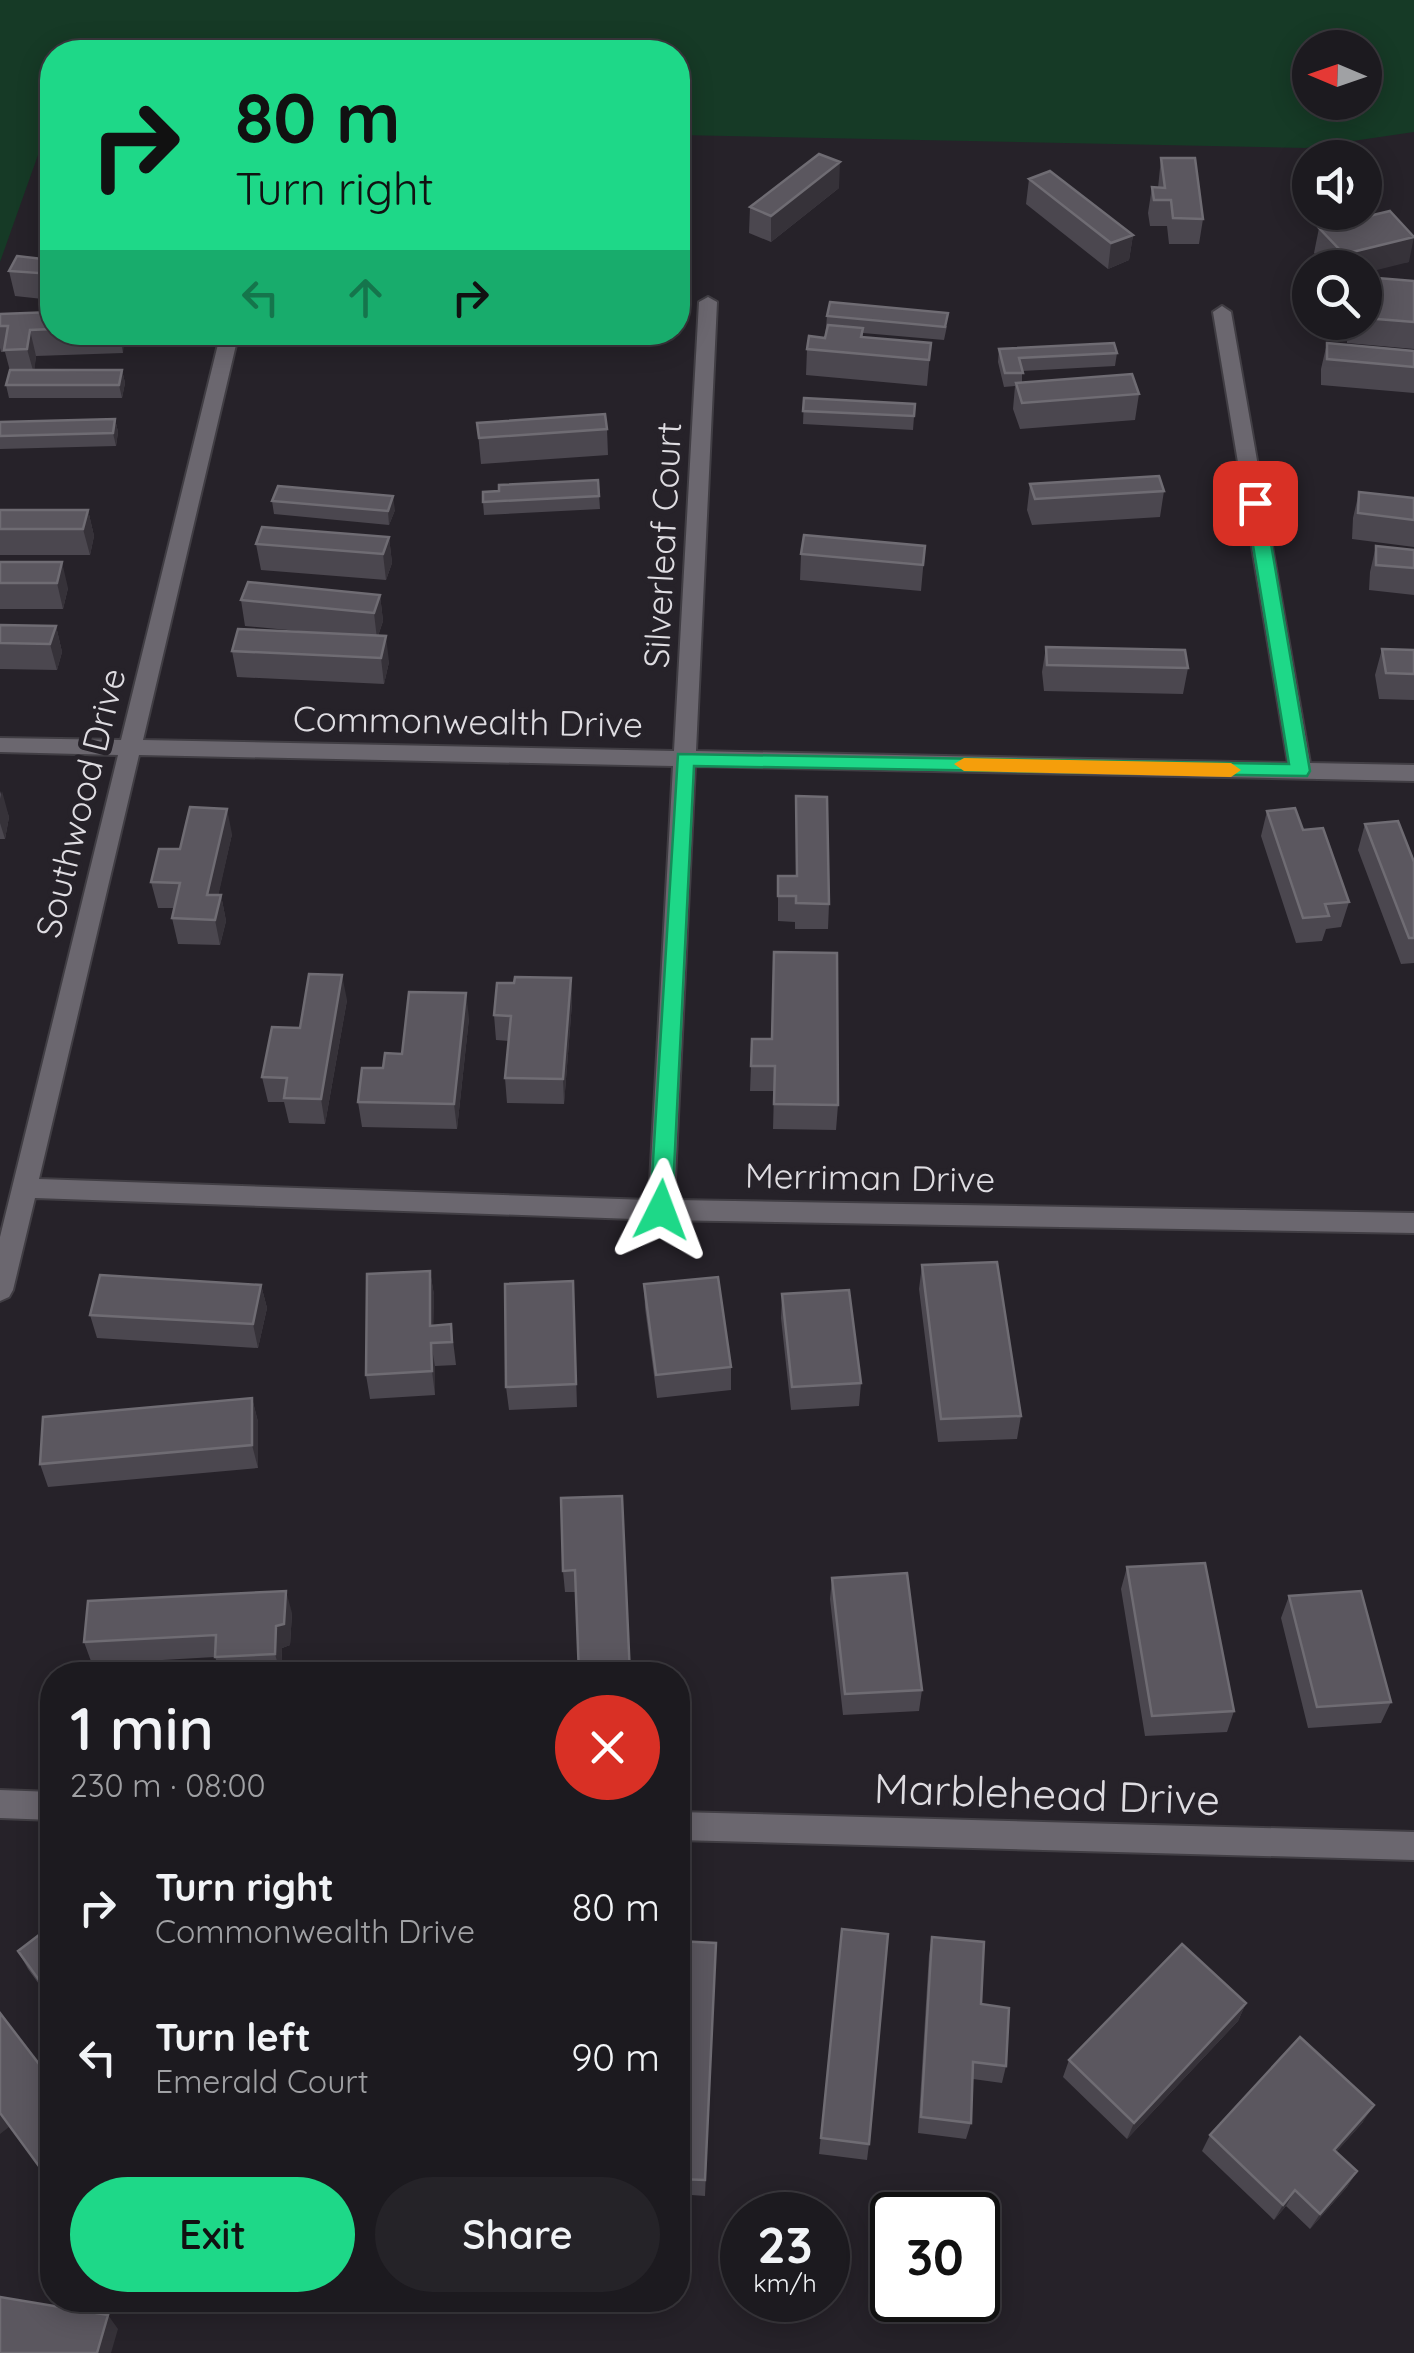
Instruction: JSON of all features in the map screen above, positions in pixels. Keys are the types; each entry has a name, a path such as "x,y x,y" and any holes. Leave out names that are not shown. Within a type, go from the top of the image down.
{"street":[{"name":"Silverleaf Court","path":"661,1210 708,302"},
{"path":"1222,312 1300,771"},
{"name":"Southwood Drive","path":"0,1290 227,345"},
{"name":"Commonwealth Drive","path":"0,746 1414,773"},
{"name":"Merriman Drive","path":"26,1188 661,1210 1414,1223"},
{"path":"0,1804 40,1806"},
{"name":"Marblehead Drive","path":"690,1826 1414,1846"}],"green space":[{"path":"0,0 1414,0 1414,132 1360,140 1292,140 1292,148 690,135 690,40 40,40 40,149 0,262"}],"building":[{"path":"819,154 840,162 771,216 750,207"},
{"path":"1161,158 1195,158 1203,219 1173,218 1171,200 1154,200 1152,187 1165,188"},
{"path":"1050,171 1133,235 1111,243 1029,179"},
{"path":"1390,211 1414,237 1360,250 1340,250 1321,230 1382,230 1382,213"},
{"path":"17,256 40,259 40,273 9,271"},
{"path":"1382,278 1414,281 1414,322 1382,319"},
{"path":"830,302 948,313 945,327 827,316"},
{"path":"40,312 40,330 30,330 27,349 4,350 8,326 0,326 0,314"},
{"path":"828,325 863,328 861,337 931,343 929,360 807,349 809,336 825,338"},
{"path":"1114,343 1117,353 1019,358 1023,373 1005,373 999,349"},
{"path":"1327,343 1414,351 1414,367 1327,359"},
{"path":"10,370 122,370 119,385 6,385"},
{"path":"1132,374 1139,394 1022,403 1016,383"},
{"path":"804,398 915,404 914,416 803,411"},
{"path":"605,414 607,429 479,438 477,423"},
{"path":"115,419 113,433 0,436 0,422"},
{"path":"1159,476 1164,491 1035,499 1030,484"},
{"path":"598,480 599,496 483,502 483,492 499,491 499,485"},
{"path":"278,486 393,496 388,511 272,501"},
{"path":"1359,492 1414,498 1414,520 1358,513"},
{"path":"0,510 88,510 83,529 0,529"},
{"path":"262,527 389,537 383,554 256,544"},
{"path":"804,535 925,546 923,565 801,554"},
{"path":"1376,546 1414,550 1414,568 1376,565"},
{"path":"0,562 62,562 57,583 0,583"},
{"path":"248,582 380,595 374,613 241,600"},
{"path":"0,625 56,626 50,644 0,643"},
{"path":"238,629 386,636 381,658 232,651"},
{"path":"1046,647 1185,650 1188,668 1047,665"},
{"path":"1382,649 1414,650 1414,674 1386,673"},
{"path":"796,796 827,797 829,904 796,903 796,896 778,896 778,876 797,876"},
{"path":"190,807 227,809 207,895 221,895 215,920 172,918 180,883 151,882 159,849 180,849"},
{"path":"1295,808 1303,830 1323,828 1349,902 1325,904 1329,916 1303,918 1267,811"},
{"path":"1398,821 1414,862 1414,938 1409,938 1365,824"},
{"path":"774,952 837,953 838,1105 774,1104 775,1066 751,1066 752,1039 772,1039"},
{"path":"309,974 342,975 321,1099 284,1098 287,1078 262,1077 272,1027 300,1028"},
{"path":"515,977 571,978 563,1079 505,1078 511,1016 494,1015 497,983 514,983"},
{"path":"409,992 466,993 454,1104 358,1102 362,1068 383,1068 385,1053 402,1054"},
{"path":"997,1262 1021,1416 941,1419 922,1265"},
{"path":"430,1271 430,1326 451,1324 452,1342 431,1343 432,1371 366,1375 367,1274"},
{"path":"100,1275 261,1285 253,1324 90,1315"},
{"path":"718,1277 731,1367 656,1375 644,1284"},
{"path":"573,1281 576,1384 506,1387 505,1284"},
{"path":"849,1290 861,1383 792,1387 782,1294"},
{"path":"252,1398 252,1445 40,1464 43,1417"},
{"path":"622,1496 629,1662 579,1662 575,1570 563,1571 561,1498"},
{"path":"1205,1563 1234,1711 1152,1716 1127,1567"},
{"path":"907,1573 922,1690 845,1694 832,1578"},
{"path":"286,1591 284,1624 276,1626 275,1654 215,1657 216,1635 84,1642 88,1601"},
{"path":"1361,1591 1391,1702 1317,1707 1289,1596"},
{"path":"842,1929 888,1934 869,2144 821,2138"},
{"path":"40,1934 40,1981 18,1951"},
{"path":"932,1937 984,1942 981,2004 1009,2008 1006,2066 973,2062 971,2123 921,2117"},
{"path":"690,1942 716,1943 705,2180 690,2179"},
{"path":"1182,1944 1246,2003 1134,2123 1069,2060"},
{"path":"0,2013 40,2065 40,2168 0,2113"},
{"path":"1300,2037 1374,2105 1334,2150 1357,2171 1320,2214 1295,2190 1283,2205 1210,2135"},
{"path":"0,2297 40,2304 40,2312 108,2315 97,2353 0,2353"}],"slow traffic":[{"path":"964,764 1231,770"}],"route":[{"path":"661,1210 685,759 1300,771 1255,503"}]}
